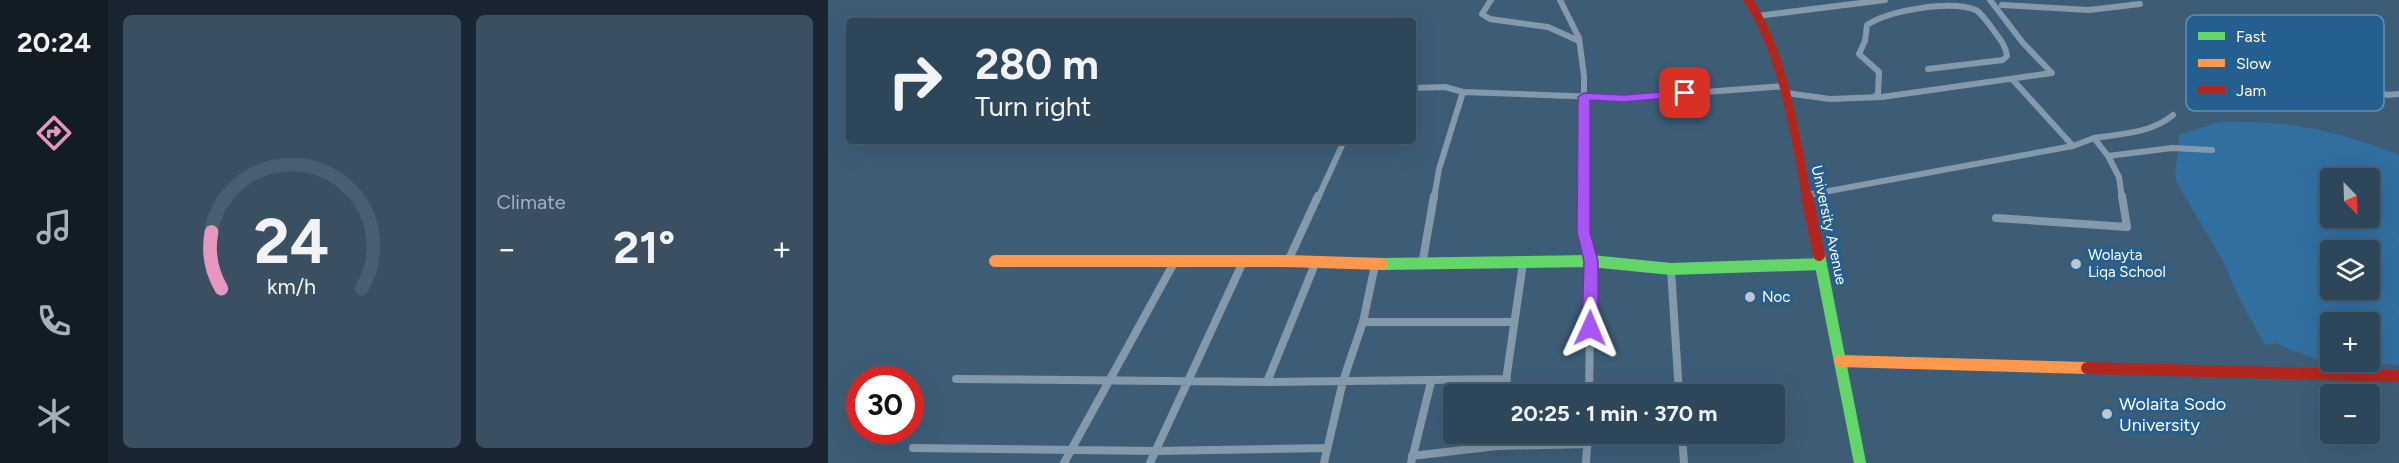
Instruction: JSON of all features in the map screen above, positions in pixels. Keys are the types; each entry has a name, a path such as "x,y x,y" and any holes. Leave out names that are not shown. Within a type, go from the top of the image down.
{"main road":[{"name":"University Avenue","path":"1748,0 1757,16 1786,89 1860,463"},
{"path":"994,261 1288,261 1315,264 1422,265 1591,261 1671,269 1821,264"},
{"path":"1840,361 2399,376"}],"street":[{"path":"1491,0 1482,14 1490,19 1548,27 1580,41"},
{"path":"1560,0 1580,41 1584,97 1584,232 1591,261 1589,384"},
{"path":"1757,16 1885,0"},
{"path":"1874,97 1878,94 1879,72 1858,54 1867,33 1867,25 1878,17 1913,5 1942,0 1962,4 1974,9 2006,49 2007,56 2003,60 1928,69"},
{"path":"1416,88 1438,87 1454,88 1463,92 1624,98 1786,89 1830,99 1874,97 2052,74 1990,0"},
{"path":"2002,16 2002,3 2091,11 2118,10 2140,4"},
{"path":"2013,80 2073,146"},
{"path":"1422,265 1439,169 1463,92"},
{"path":"2384,94 2399,94"},
{"path":"1807,195 2073,146 2094,138 2157,126 2168,121 2173,115"},
{"path":"1996,219 2127,226 2119,177 2108,156 2094,138"},
{"path":"1288,261 1343,144"},
{"path":"2108,156 2172,148 2212,150"},
{"path":"1064,463 1174,261"},
{"path":"1150,463 1243,262"},
{"path":"1506,384 1523,263"},
{"path":"1267,382 1315,264"},
{"path":"1324,463 1343,381 1364,322 1375,265"},
{"path":"1671,269 1678,384"},
{"path":"1364,322 1513,322"},
{"path":"956,379 1267,382 1431,382 1507,379"},
{"path":"1431,382 1412,460 1497,446 1588,444 1586,463"},
{"path":"1683,444 1684,463"},
{"path":"913,448 1155,451 1327,448"}],"shaded area":[{"path":"2219,122 2244,122 2311,128 2353,139 2399,155 2399,365 2380,364 2380,312 2320,312 2320,359 2277,343 2265,345 2239,298 2223,261 2176,181 2179,135"}],"traffic: fast":[{"path":"1819,255 1860,463"},
{"path":"1382,264 1591,261 1671,269 1821,264"}],"traffic: slow":[{"path":"995,261 1288,261 1382,264"},
{"path":"1840,361 2087,368"}],"traffic: jam":[{"path":"1748,0 1756,12 1785,86 1819,255"},
{"path":"2087,368 2399,376"}],"place":[{"name":"Wolayta Liqa School","path":"2076,264"},
{"name":"Noc","path":"1750,297"},
{"name":"Wolaita Sodo University","path":"2107,414"}],"route":[{"path":"1590,328 1591,261 1584,232 1584,97 1624,98 1685,93"}]}
